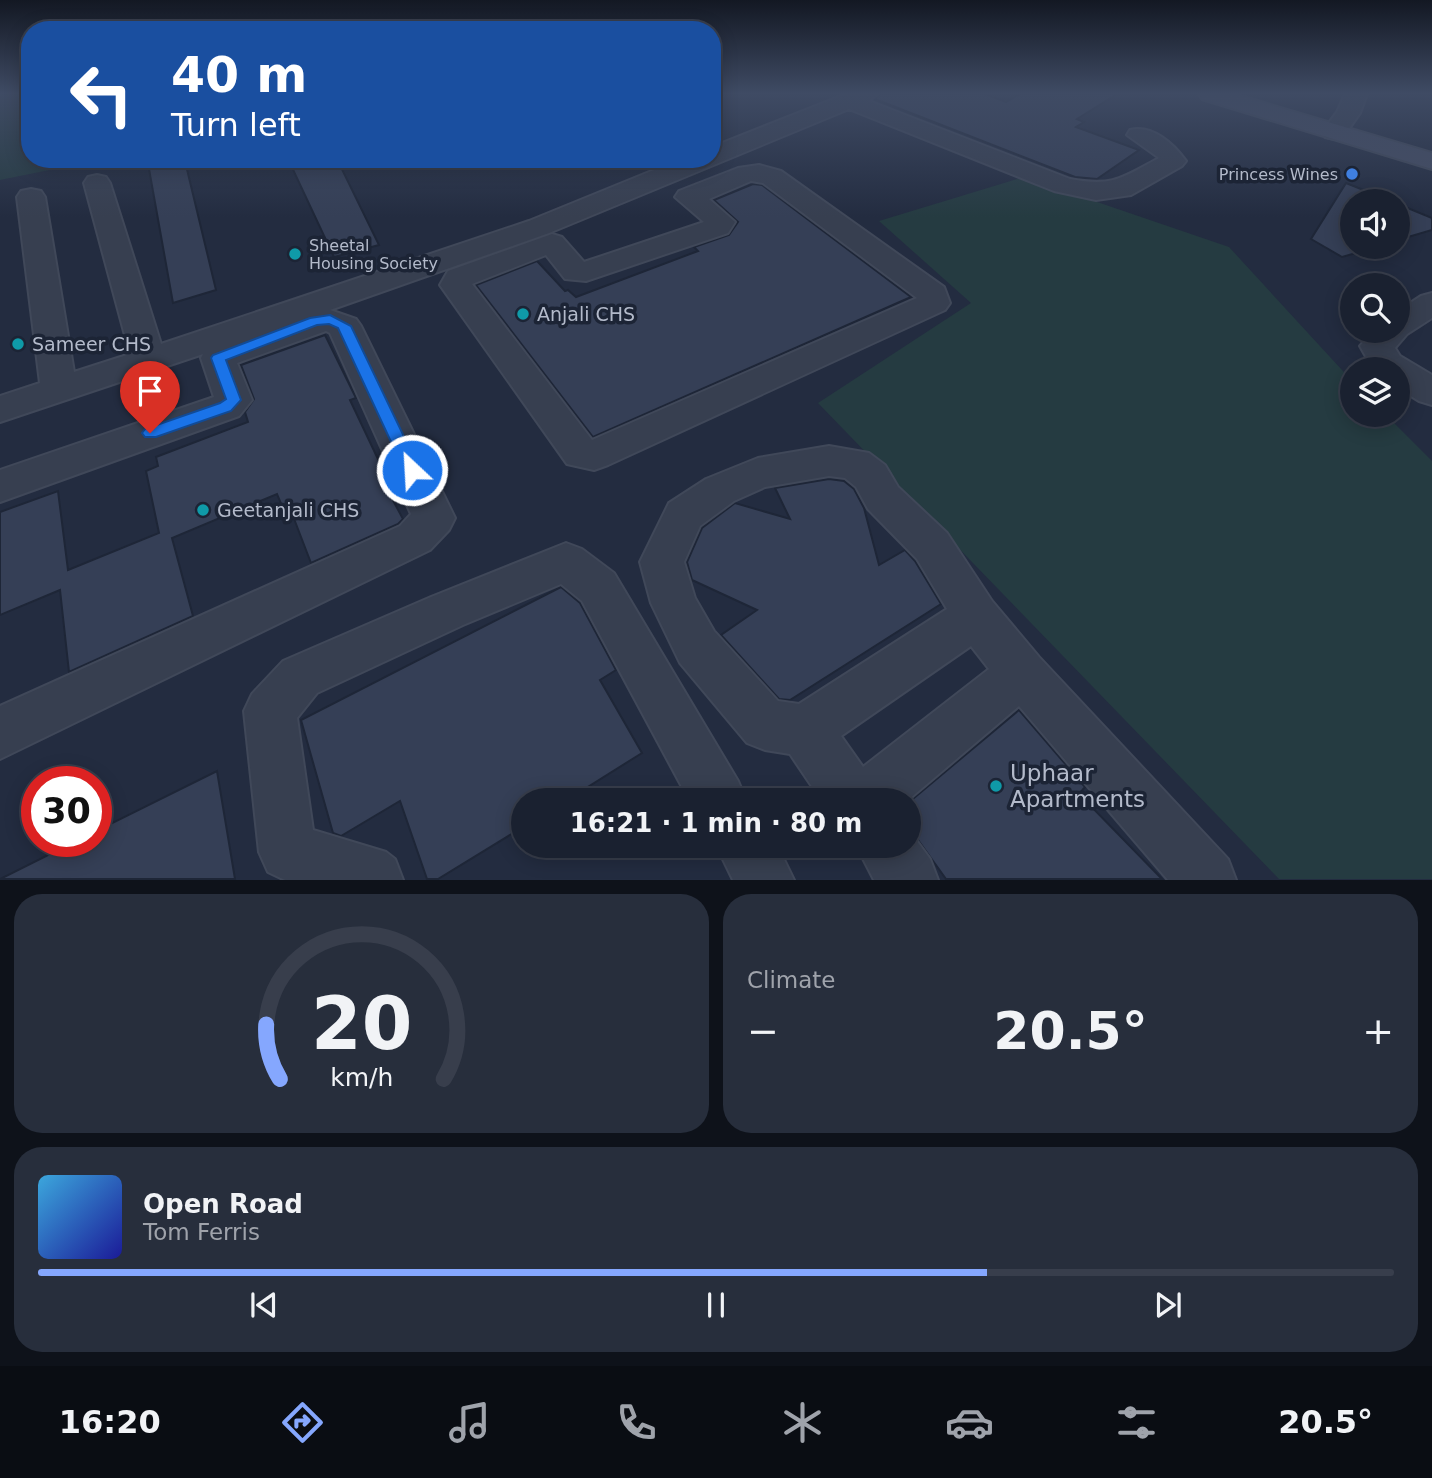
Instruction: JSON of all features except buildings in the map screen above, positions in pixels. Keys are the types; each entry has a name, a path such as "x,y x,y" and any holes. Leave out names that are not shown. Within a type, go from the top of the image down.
{"main road":[{"path":"1386,135 1432,161"}],"street":[{"path":"721,152 764,135"},
{"path":"945,135 1063,185 1096,192 1121,189 1173,161 1167,152 1139,135"},
{"path":"682,168 459,278 456,285 581,454 594,454 934,303 933,294 772,177 759,173 747,174 689,197"},
{"path":"545,235 576,272 586,272 718,227 721,222 664,175"},
{"path":"97,183 149,360"},
{"path":"32,197 59,389"},
{"path":"216,349 545,235"},
{"path":"1410,318 1432,303"},
{"path":"0,408 149,360 216,349 315,321 330,320 344,326 435,518 415,538 0,733"},
{"path":"0,486 226,407 234,400 216,349"},
{"path":"1410,378 1432,392"},
{"path":"976,616 805,730 765,725 697,648 674,603 662,562 684,515 720,490 758,473 829,461 855,464 871,476 883,498 932,546 976,616 1021,673 1207,880"},
{"path":"374,880 365,873 288,852 270,711 300,677 447,611 566,562 598,587 712,788"},
{"path":"881,788 1021,673"},
{"path":"805,730 845,788"},
{"path":"752,858 765,880"},
{"path":"894,858 909,880"}],"green space":[{"path":"0,135 21,135 21,168 59,168 0,180"},
{"path":"1024,177 1229,247 1340,368 1340,427 1398,427 1432,461 1432,879 1279,879 818,403 971,303 879,221"}],"place":[{"name":"Princess Wines","path":"1352,174"},
{"name":"Sheetal Housing Society","path":"295,254"},
{"name":"Anjali CHS","path":"523,314"},
{"name":"Sameer CHS","path":"18,344"},
{"name":"Geetanjali CHS","path":"203,510"},
{"name":"Uphaar Apartments","path":"996,786"}],"route":[{"path":"150,433 226,407 234,400 218,358 315,321 330,320 344,326 412,470"}]}
